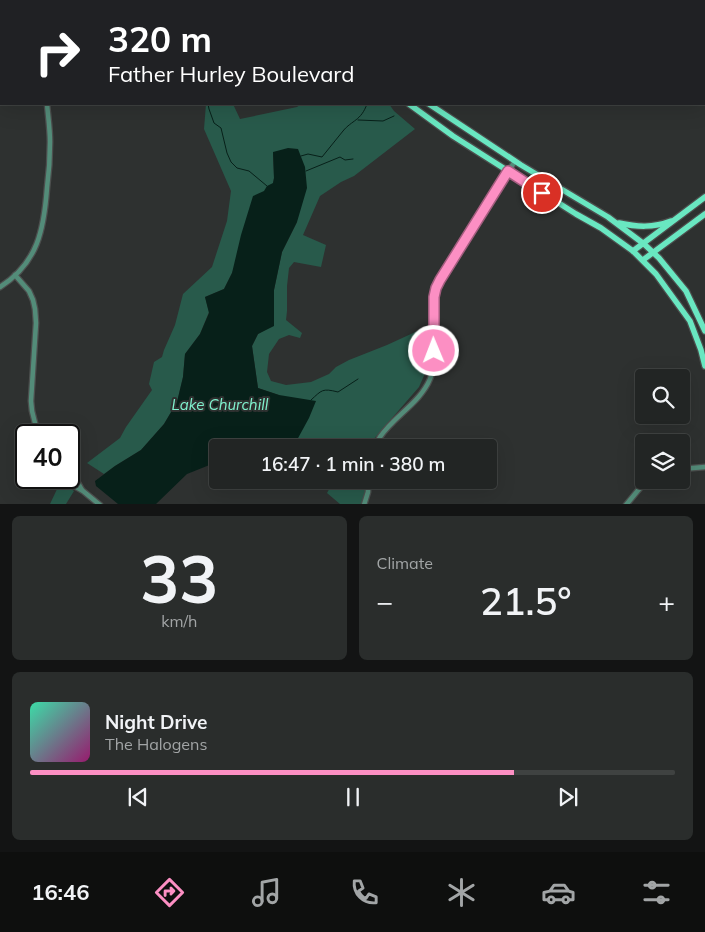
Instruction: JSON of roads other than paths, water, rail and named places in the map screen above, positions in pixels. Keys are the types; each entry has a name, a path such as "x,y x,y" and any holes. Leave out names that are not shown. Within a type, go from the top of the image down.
{"main road":[{"path":"410,105 452,136 601,228 643,260 656,274 690,321 705,366"},
{"path":"431,105 515,161 615,222 644,244 686,291 705,331"},
{"path":"633,252 705,198"},
{"path":"643,260 705,214"},
{"path":"615,222 646,227 663,224 680,217"}],"street":[{"path":"0,287 16,275 30,257 42,231 50,142 47,105"},
{"path":"379,439 422,393 431,378 434,366 433,321 436,288 515,161"},
{"path":"16,275 28,291 35,309 36,323 31,401 35,424"},
{"path":"690,468 705,467"},
{"path":"80,486 83,491"},
{"path":"80,489 100,504"},
{"path":"364,504 368,489"},
{"path":"626,504 639,489"}],"water":[{"name":"Lake Churchill","path":"288,148 298,149 305,167 307,188 297,222 282,252 274,290 274,326 258,334 252,346 258,388 279,395 316,401 309,418 298,439 209,439 209,465 187,474 156,504 118,504 96,486 95,481 141,450 164,424 177,402 183,377 185,354 200,334 209,313 205,297 224,289 232,273 253,196 264,191 267,186 273,183 273,152"}],"waterway":[{"path":"208,105 214,123 221,128 231,162 237,168 249,171 267,186"},
{"path":"301,156 308,154 322,157 346,127 362,114 367,105"},
{"path":"358,120 383,121 394,116"},
{"path":"306,171 340,157 345,160 353,159"},
{"path":"311,400 323,391 338,392 358,379"}]}
